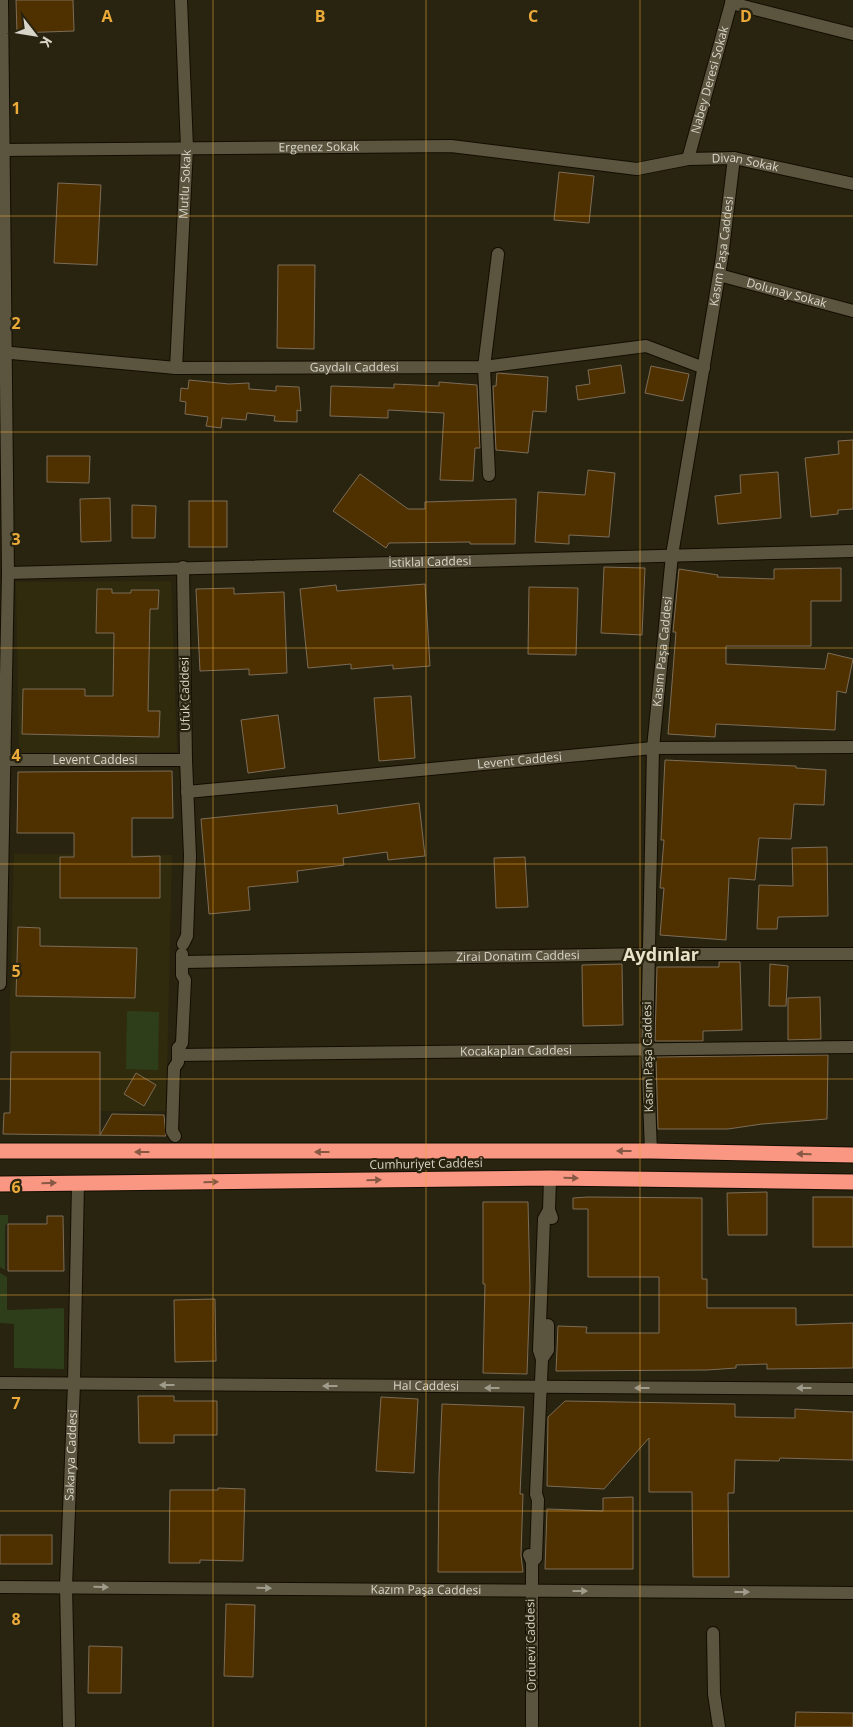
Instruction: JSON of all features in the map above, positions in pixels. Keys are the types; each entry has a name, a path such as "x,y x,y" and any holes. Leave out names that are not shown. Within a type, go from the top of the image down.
{"highway":[{"name":"Cumhuriyet Caddesi","path":"0,1152 650,1151 853,1155"},
{"name":"Cumhuriyet Caddesi","path":"0,1184 550,1178 853,1182"}],"street":[{"path":"0,984 8,573 3,352 2,0"},
{"name":"Mutlu Sokak","path":"176,368 187,148 181,0"},
{"path":"731,2 853,34"},
{"name":"Nabey Deresi Sokak","path":"688,159 731,2"},
{"name":"Ergenez Sokak","path":"1,150 451,146 637,169"},
{"name":"Divan Sokak","path":"637,169 688,159 734,158 853,184"},
{"name":"Kasım Paşa Caddesi","path":"650,1151 646,1048 654,748 672,555 719,275 734,158"},
{"path":"489,475 484,367 498,254"},
{"name":"Dolunay Sokak","path":"719,275 853,311"},
{"name":"Gaydalı Caddesi","path":"3,352 176,368 484,367 646,346 704,368"},
{"name":"İstiklal Caddesi","path":"8,573 183,567 853,552"},
{"name":"Ufuk Caddesi","path":"175,1152 175,1136 172,1131 174,1068 182,1043 185,980 182,975 182,962 183,944 187,936 190,864 187,820 183,567"},
{"name":"Levent Caddesi","path":"187,792 654,748 853,747"},
{"name":"Levent Caddesi","path":"5,760 186,760"},
{"name":"Zirai Donatım Caddesi","path":"182,962 648,954 853,954"},
{"name":"Kocakaplan Caddesi","path":"178,1056 646,1048 853,1047"},
{"name":"Orduevi Caddesi","path":"532,1727 531,1590 532,1562 536,1558 538,1500 536,1494 542,1358 548,1350 552,1220 549,1210 550,1178"},
{"name":"Sakarya Caddesi","path":"69,1727 66,1586 74,1384 78,1183"},
{"name":"Hal Caddesi","path":"0,1383 853,1389"},
{"name":"Kazım Paşa Caddesi","path":"0,1587 853,1593"},
{"path":"713,1633 714,1694 719,1727"}],"shaded area":[{"path":"171,581 177,752 19,754 16,582"},
{"path":"14,854 172,855 166,1111 11,1111 10,1000"}],"green space":[{"path":"127,1011 159,1012 158,1070 126,1069"},
{"path":"0,1215 8,1215 8,1224 5,1225 5,1270 0,1267"},
{"path":"0,1273 7,1277 7,1310 64,1308 64,1369 14,1368 14,1324 0,1323"}],"building":[{"path":"16,0 73,0 74,31 17,33"},
{"path":"559,172 594,176 589,223 554,220"},
{"path":"58,183 101,185 97,265 54,263"},
{"path":"278,265 315,265 314,349 277,348"},
{"path":"621,365 625,393 578,400 576,386 590,384 588,370"},
{"path":"651,366 689,374 683,401 645,393"},
{"path":"497,373 548,377 546,412 533,411 528,453 496,450 493,386 496,386"},
{"path":"189,380 229,384 249,383 249,389 276,391 276,386 299,387 301,411 297,410 297,422 274,421 275,416 247,413 246,420 222,418 221,428 206,426 208,417 185,414 186,402 180,401 181,388 188,389"},
{"path":"439,382 477,385 480,448 475,448 473,481 440,480 444,413 388,410 388,418 330,416 331,386 394,388 394,384 439,386"},
{"path":"853,440 853,509 838,510 838,514 811,517 805,458 839,454 838,441"},
{"path":"47,456 90,456 89,483 47,482"},
{"path":"588,470 615,473 609,537 569,535 569,544 535,542 538,492 585,495"},
{"path":"778,472 781,518 718,524 715,496 741,493 740,475"},
{"path":"360,474 408,509 425,509 425,502 516,499 515,544 470,544 470,542 389,543 386,548 333,511"},
{"path":"110,498 111,541 81,542 80,499"},
{"path":"189,501 227,501 227,547 189,547"},
{"path":"132,505 156,506 155,538 132,538"},
{"path":"604,567 645,568 642,635 601,633"},
{"path":"841,568 841,601 811,601 811,646 726,646 726,664 825,669 828,653 853,659 846,693 837,691 835,730 716,724 715,737 668,734 676,632 673,632 679,569 718,575 717,577 774,579 774,569"},
{"path":"425,584 430,666 393,669 393,665 351,669 351,664 308,668 300,589 336,585 337,591"},
{"path":"529,587 578,588 576,655 528,654"},
{"path":"234,588 234,594 284,592 287,673 249,675 249,669 200,671 196,589"},
{"path":"97,589 112,589 112,593 131,593 131,590 159,590 158,609 150,609 148,711 160,711 159,737 22,734 23,689 85,689 85,696 113,696 114,633 96,633"},
{"path":"411,696 415,758 379,761 374,698"},
{"path":"278,715 285,768 248,773 241,720"},
{"path":"665,760 796,766 796,768 826,770 824,805 794,804 791,839 759,838 755,880 729,878 726,940 660,935 664,888 660,888 664,840 661,840"},
{"path":"172,771 173,818 132,818 132,857 160,856 160,898 60,898 60,857 74,857 74,833 17,833 18,772"},
{"path":"419,803 425,856 388,860 387,852 343,858 344,865 297,871 298,882 248,887 250,910 209,914 201,819 337,805 338,814"},
{"path":"827,847 828,916 778,917 777,929 757,929 759,885 793,886 792,848"},
{"path":"525,857 528,907 496,908 494,858"},
{"path":"18,927 40,928 40,946 137,948 135,998 16,996"},
{"path":"719,962 740,962 742,1030 703,1031 703,1041 655,1041 657,967 719,967"},
{"path":"622,964 623,1025 583,1026 582,965"},
{"path":"770,964 788,966 786,1006 769,1006"},
{"path":"820,997 821,1039 788,1040 788,998"},
{"path":"11,1052 100,1052 100,1135 112,1114 164,1115 166,1136 3,1134 4,1113 10,1113"},
{"path":"828,1055 827,1119 762,1124 728,1129 658,1129 656,1057"},
{"path":"136,1073 156,1085 144,1106 124,1094"},
{"path":"767,1192 767,1235 728,1235 727,1193"},
{"path":"813,1197 853,1197 853,1247 813,1247"},
{"path":"573,1198 702,1198 702,1279 707,1279 707,1308 796,1308 796,1325 853,1323 853,1368 767,1369 767,1364 736,1365 736,1368 707,1370 556,1371 558,1326 587,1327 586,1333 659,1333 659,1277 588,1277 588,1209 573,1209"},
{"path":"483,1202 528,1202 530,1287 527,1374 483,1373 485,1284 483,1284"},
{"path":"47,1216 63,1216 64,1271 8,1271 8,1224 47,1224"},
{"path":"215,1299 216,1361 175,1362 174,1300"},
{"path":"138,1396 174,1396 174,1401 217,1401 217,1435 174,1435 174,1443 139,1443"},
{"path":"381,1397 418,1399 414,1473 376,1471"},
{"path":"565,1401 735,1404 735,1417 795,1418 795,1409 853,1412 853,1460 780,1458 779,1461 735,1460 734,1493 728,1493 729,1577 693,1577 692,1492 649,1492 649,1438 604,1489 547,1486 548,1417"},
{"path":"442,1404 524,1407 520,1494 523,1494 521,1555 523,1572 438,1572"},
{"path":"218,1488 245,1489 243,1561 200,1560 200,1563 169,1563 170,1490 218,1490"},
{"path":"633,1497 633,1569 545,1569 547,1509 603,1511 603,1498"},
{"path":"0,1535 52,1535 52,1564 0,1564"},
{"path":"226,1604 255,1605 253,1677 224,1676"},
{"path":"89,1646 122,1647 121,1693 88,1693"},
{"path":"796,1712 853,1713 853,1727 795,1727"}],"district":[{"name":"Aydınlar","path":"661,955"}]}
